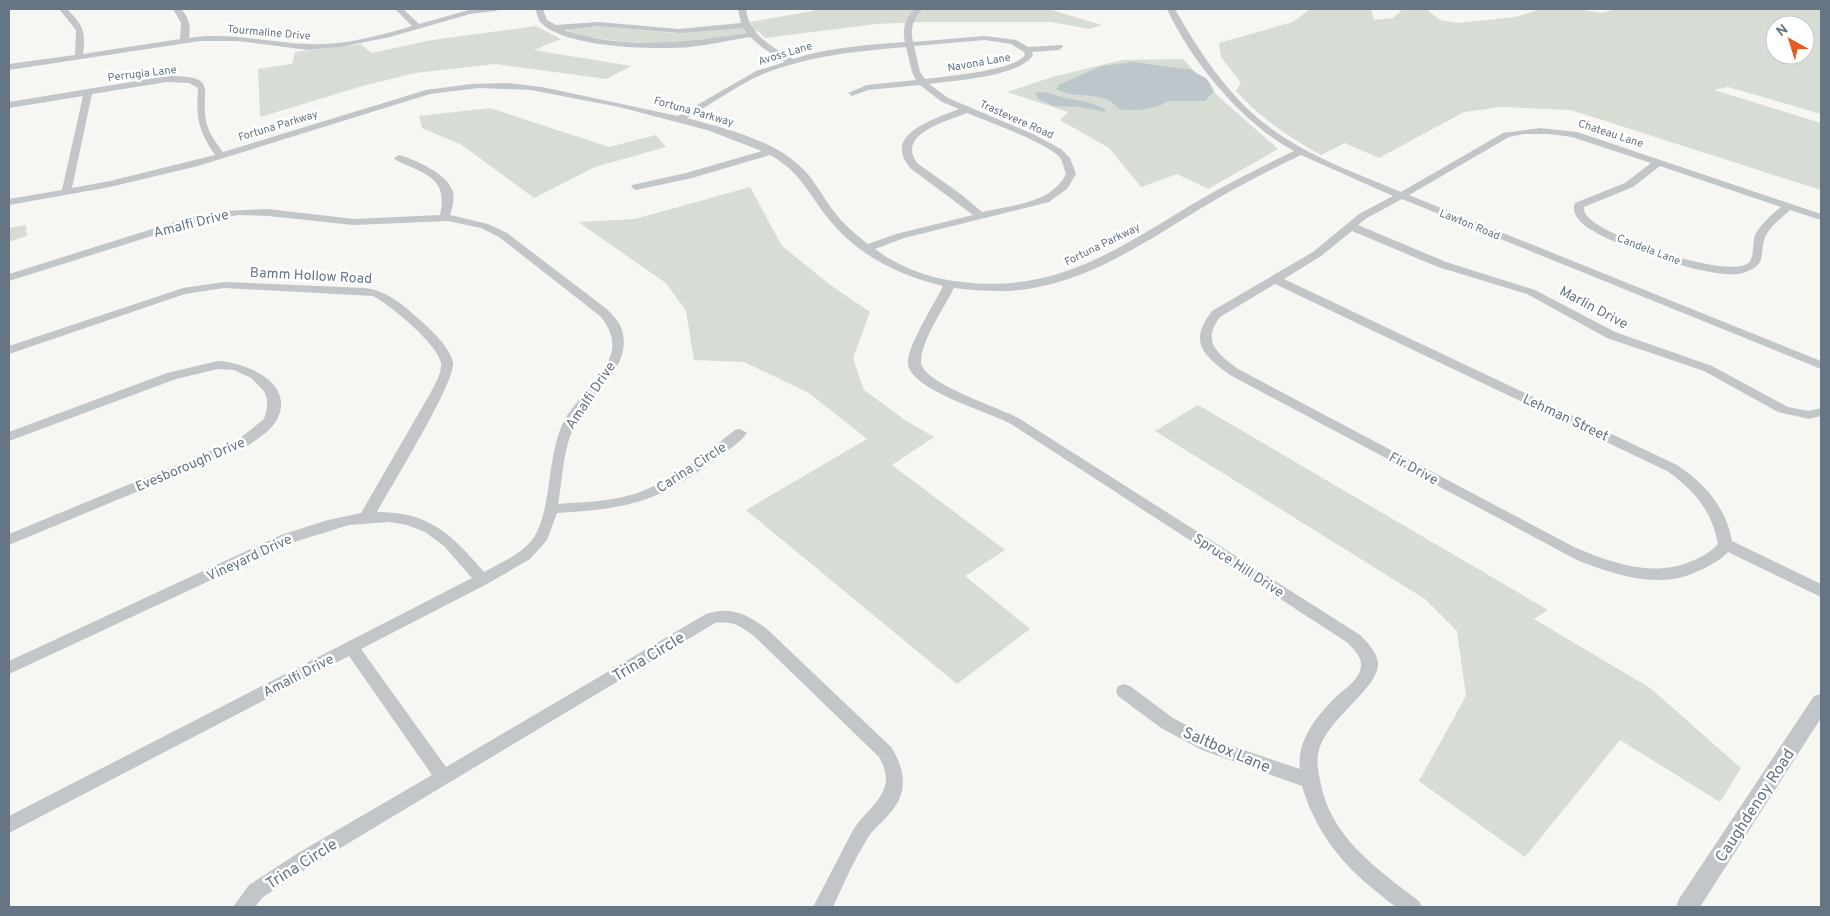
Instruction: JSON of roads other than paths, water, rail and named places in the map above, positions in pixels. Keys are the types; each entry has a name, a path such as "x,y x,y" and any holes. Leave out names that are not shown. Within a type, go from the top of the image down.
{"street":[{"path":"63,9 80,26 79,56"},
{"path":"177,9 184,16 186,26 184,40"},
{"path":"399,9 417,27"},
{"name":"Tourmaline Drive","path":"9,67 184,40 238,39 301,47 358,42 469,12 496,9"},
{"path":"539,9 541,19 553,28 576,37 666,46 702,43 753,34"},
{"path":"742,9 742,18 753,34 768,48 790,61"},
{"path":"852,93 876,86 922,82 916,72 907,33 908,22 918,9"},
{"name":"Lawton Road","path":"1171,9 1193,49 1247,114 1260,125 1302,150 1400,195 1821,365"},
{"path":"553,28 598,24 679,32 746,25"},
{"name":"Navona Lane","path":"909,44 985,38 1013,42 1027,50 1029,55 1025,61 1008,69 922,82"},
{"name":"Avoss Lane","path":"679,118 759,73 790,61 842,50 909,44"},
{"path":"1027,50 1060,47"},
{"name":"Perrugia Lane","path":"9,105 167,79 184,79 199,84 202,88 202,126 206,135 222,156"},
{"name":"Trastevere Road","path":"865,249 900,236 1044,200 1059,192 1067,184 1072,174 1065,158 1058,151 1030,136 945,100 922,82"},
{"name":"Fortuna Parkway","path":"9,202 66,193 136,178 222,156 413,96 443,89 499,85 570,94 679,118 772,151 801,172 834,220 865,249 900,270 950,284 1013,288 1060,278 1099,261 1166,225 1228,188 1302,150"},
{"path":"66,193 88,92"},
{"path":"966,110 919,131 910,140 906,150 912,165 925,176 969,205 980,216"},
{"name":"Chateau Lane","path":"1275,279 1317,254 1364,216 1400,195 1439,176 1506,135 1519,132 1545,130 1574,134 1821,217"},
{"path":"636,187 688,176 772,151"},
{"path":"399,158 442,180 448,187 450,202 445,216"},
{"name":"Candela Lane","path":"1659,162 1629,185 1579,206 1578,212 1593,226 1606,233 1692,265 1716,271 1734,272 1751,267 1757,259 1760,238 1766,227 1788,206"},
{"name":"Amalfi Drive","path":"9,278 183,223 216,215 255,212 355,222 445,216 489,226 504,235 604,313 614,325 617,334 618,351 610,368 574,415 562,442 551,509 540,540 525,555 482,580 9,825"},
{"name":"Marlin Drive","path":"1350,226 1433,261 1532,292 1559,305 1608,334 1704,366 1761,400 1782,409 1803,413 1821,412"},
{"name":"Fir Drive","path":"1275,279 1216,314 1206,327 1206,336 1212,354 1234,372 1569,551 1595,562 1644,573 1678,572 1706,562 1722,550 1725,544"},
{"name":"Lehman Street","path":"1275,279 1672,468 1700,490 1716,509 1724,531 1725,544"},
{"name":"Spruce Hill Drive","path":"950,284 919,347 914,362 916,370 921,376 937,386 1001,413 1021,425 1354,640 1365,652 1370,663 1366,677 1322,725 1312,743 1307,760 1315,800 1332,834 1341,847 1375,879 1412,907"},
{"name":"Bamm Hollow Road","path":"9,350 183,291 200,287 224,285 365,291 378,294 392,303 440,348 447,361 446,372 437,392 367,516"},
{"name":"Evesborough Drive","path":"9,437 188,370 218,365 245,368 259,378 272,396 274,410 268,422 258,433 244,442 9,540"},
{"name":"Carina Circle","path":"551,509 604,505 635,499 665,487 740,434"},
{"name":"Vineyard Drive","path":"9,668 286,539 328,524 367,516 384,516 411,520 432,529 450,543 482,580"},
{"path":"1725,544 1821,591"},
{"name":"Trina Circle","path":"243,907 256,891 305,859 712,618 728,616 741,619 761,633 885,752 895,767 893,792 889,802 866,826 842,866 823,907"},
{"path":"351,647 444,778"},
{"name":"Saltbox Lane","path":"1124,691 1167,722 1208,745 1311,781"},
{"name":"Caughdenoy Road","path":"1687,907 1821,702"}]}
